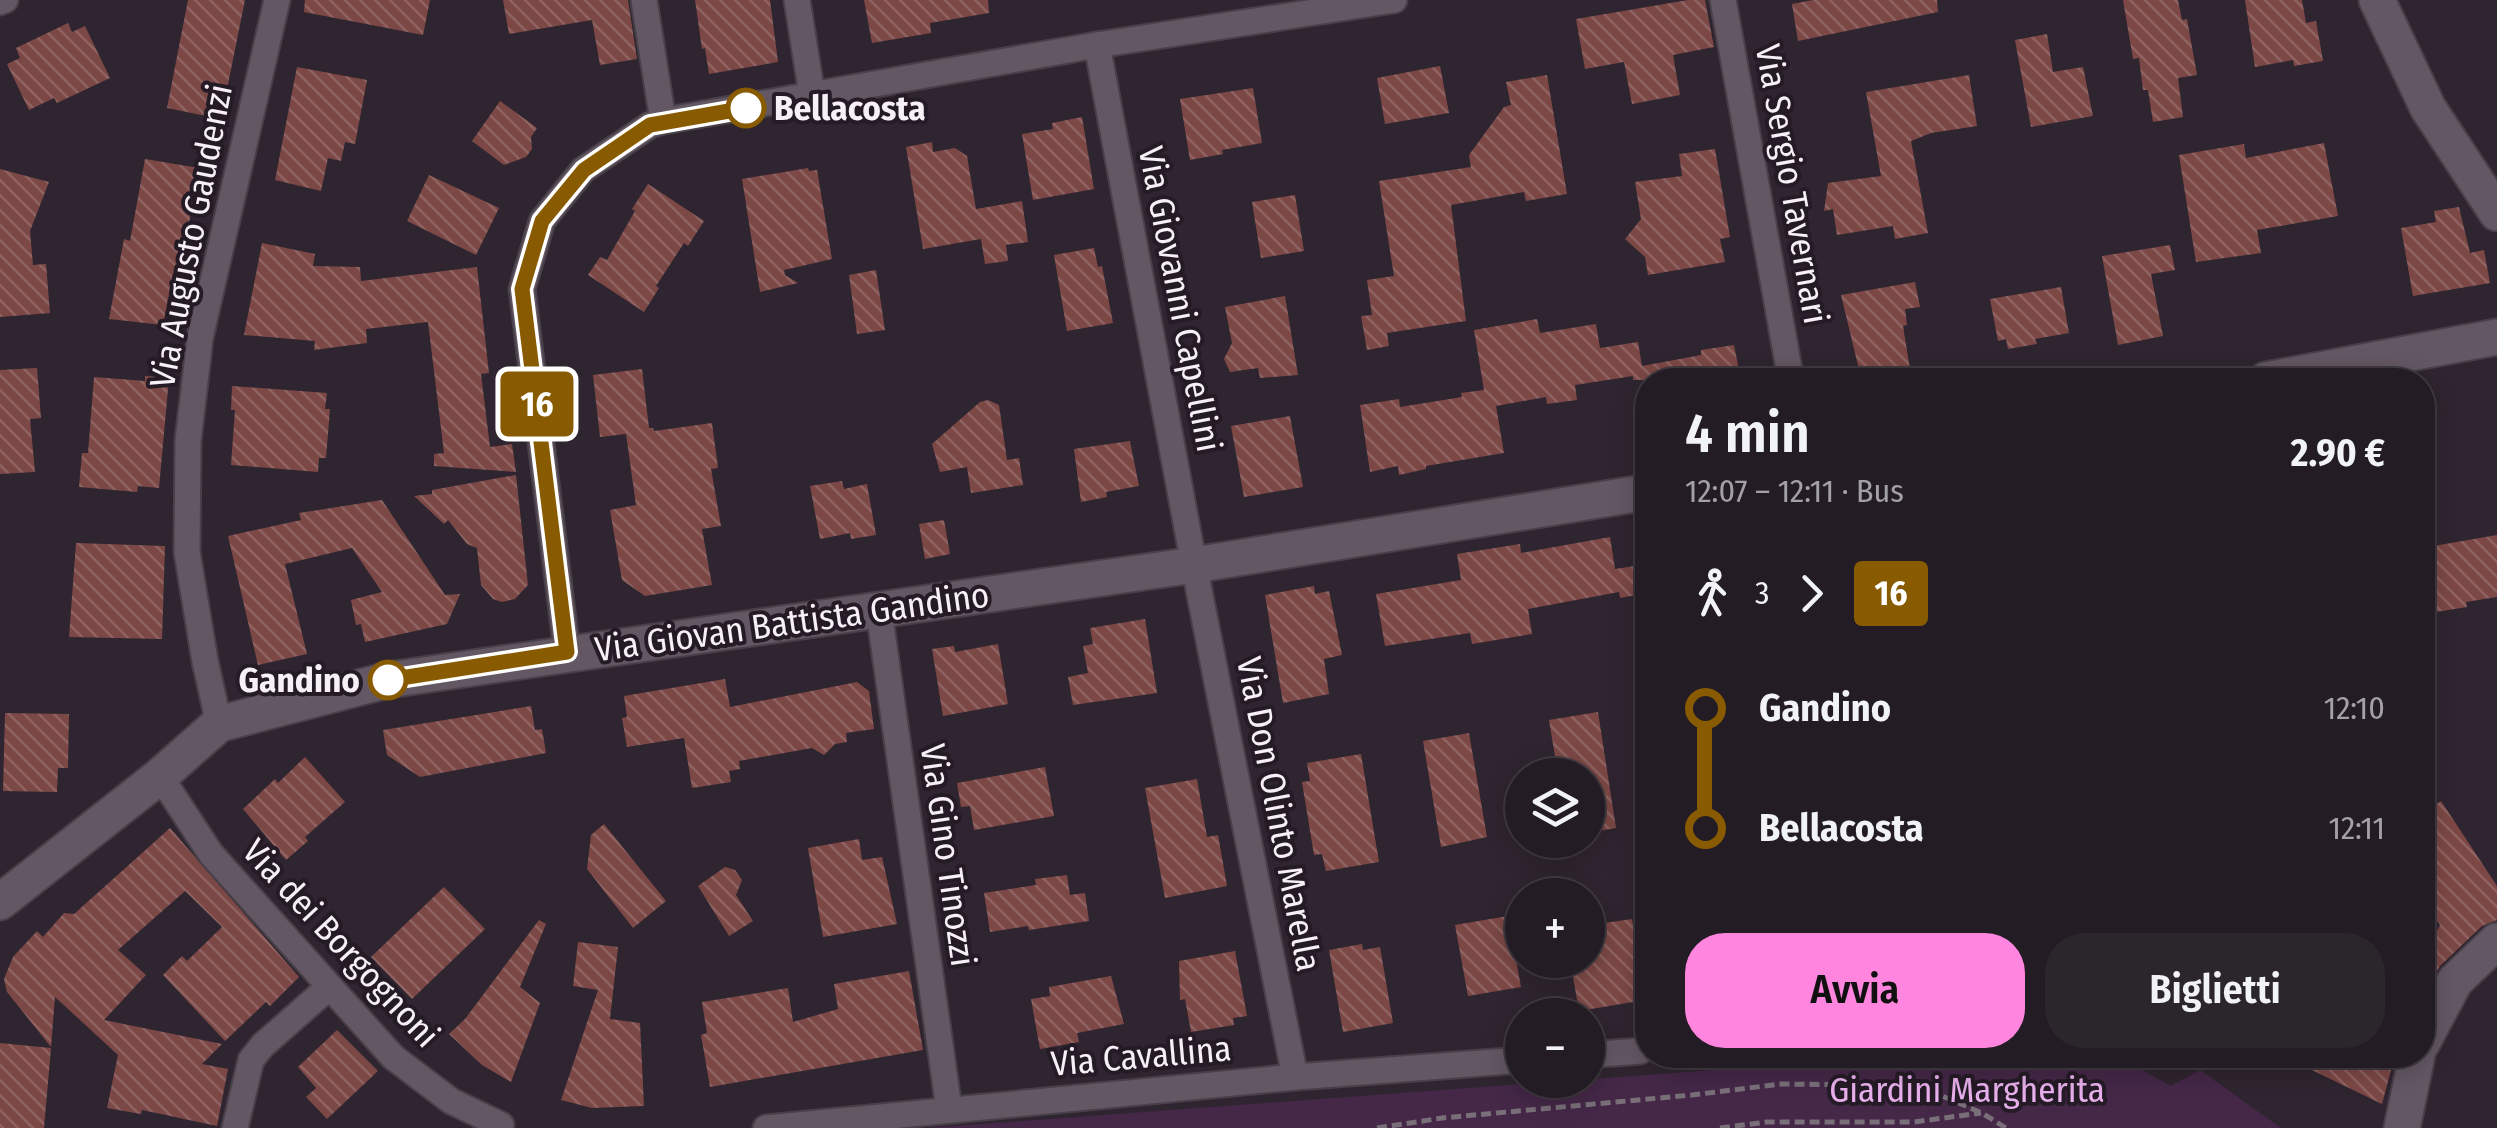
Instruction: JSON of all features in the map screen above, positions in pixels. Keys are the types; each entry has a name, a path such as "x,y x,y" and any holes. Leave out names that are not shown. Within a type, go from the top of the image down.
{"street":[{"name":"Via Augusto Gaudenzi","path":"220,724 187,552 188,441 200,338 276,0"},
{"path":"644,0 664,122"},
{"path":"797,0 812,95"},
{"path":"567,652 522,289 542,221 584,170 650,125 664,122 1097,46 1394,0"},
{"name":"Via Sergio Tavernari","path":"1723,0 1789,368"},
{"path":"2377,0 2428,108 2492,192"},
{"name":"Via Giovanni Capellini","path":"1097,46 1194,565"},
{"path":"2330,368 2497,337"},
{"name":"Via Giovan Battista Gandino","path":"0,902 220,724 388,680 1194,565 1635,494"},
{"name":"Via Don Olinto Marella","path":"1194,565 1295,1077"},
{"name":"Via Gino Tinozzi","path":"879,611 949,1108"},
{"name":"Via dei Borgognoni","path":"160,776 210,854 393,1057 451,1100 502,1125"},
{"path":"2435,1018 2455,980 2497,941"},
{"path":"235,1128 252,1060 263,1045 329,987"},
{"path":"1605,1054 1635,1051"},
{"name":"Via Cavallina","path":"766,1128 949,1108 1505,1061"},
{"path":"2402,1128 2414,1068"}],"path":[{"path":"1378,1128 1781,1084 1870,1085 1936,1093 2006,1128"},
{"path":"1720,1128 1768,1122 1914,1122 1982,1113"}],"green space":[{"name":"Giardini Margherita","path":"1741,1068 2138,1068 2171,1086 2200,1070 2281,1128 926,1128 1505,1085 1505,1098 1605,1098 1605,1078"}],"building":[{"path":"188,0 245,0 221,119 167,108"},
{"path":"305,0 430,0 423,35 304,12"},
{"path":"503,0 628,0 637,59 600,65 592,20 509,34"},
{"path":"695,0 770,0 778,62 709,74"},
{"path":"864,0 988,0 989,13 930,23 931,33 872,43"},
{"path":"1705,0 1714,47 1673,55 1680,95 1632,104 1624,62 1585,69 1576,19"},
{"path":"1813,0 1937,0 1938,12 1798,41 1792,4"},
{"path":"2123,0 2178,0 2182,20 2187,19 2197,75 2178,78 2183,117 2153,122 2139,58 2133,59"},
{"path":"2245,0 2302,0 2306,23 2316,21 2323,61 2294,66 2293,60 2255,67"},
{"path":"68,23 72,32 85,26 110,78 57,103 54,98 29,110 7,64 20,58 16,48"},
{"path":"2047,34 2053,72 2083,67 2093,116 2031,127 2015,40"},
{"path":"1440,66 1449,113 1385,124 1377,78"},
{"path":"297,67 367,80 355,144 345,142 341,161 328,158 321,191 275,180"},
{"path":"1547,75 1567,194 1526,201 1524,192 1451,205 1466,321 1387,333 1389,346 1367,350 1361,316 1372,315 1367,280 1394,276 1379,181 1471,167 1469,155 1504,107 1511,105 1506,82"},
{"path":"1969,75 1977,126 1931,133 1911,141 1928,233 1895,239 1893,226 1837,235 1833,209 1824,211 1828,183 1881,176 1866,92"},
{"path":"1253,88 1262,143 1190,160 1180,99"},
{"path":"500,101 537,128 526,157 504,165 472,141"},
{"path":"1082,117 1094,189 1033,200 1022,134 1053,129 1052,123"},
{"path":"932,142 933,152 955,148 967,156 976,209 1022,201 1028,242 1006,245 1008,261 985,264 981,239 923,249 906,147"},
{"path":"2324,143 2338,216 2257,230 2261,253 2196,262 2179,155 2244,144 2246,158"},
{"path":"1715,149 1730,237 1720,239 1725,262 1648,275 1645,257 1625,239 1641,219 1635,182 1682,176 1679,154"},
{"path":"145,159 199,168 180,274 173,273 163,325 109,319 124,239 130,241"},
{"path":"808,168 817,170 832,259 784,270 798,283 760,292 742,179"},
{"path":"0,169 49,182 30,231 33,265 46,264 50,313 0,317"},
{"path":"429,175 499,208 476,255 407,221"},
{"path":"648,184 704,221 688,246 684,243 644,312 588,275 600,257 607,260"},
{"path":"1295,195 1304,251 1261,258 1252,202"},
{"path":"2459,207 2470,253 2484,250 2490,283 2413,296 2401,228 2436,222 2434,211"},
{"path":"262,243 315,254 313,266 360,267 361,281 477,267 489,373 481,374 490,447 512,444 516,472 434,466 434,454 444,453 428,322 366,329 367,343 314,350 315,341 244,335"},
{"path":"2170,245 2175,270 2151,274 2163,336 2118,345 2102,256"},
{"path":"1094,248 1098,267 1102,266 1113,323 1067,331 1054,255"},
{"path":"876,270 885,330 857,334 849,275"},
{"path":"1915,282 1920,307 1905,309 1907,325 1903,326 1910,368 1859,368 1841,295"},
{"path":"2061,287 2069,333 2008,349 2006,339 1998,341 1990,299"},
{"path":"1285,296 1298,375 1260,378 1258,368 1230,372 1224,359 1232,343 1225,307"},
{"path":"1537,319 1540,333 1596,324 1600,348 1638,342 1642,366 1734,345 1739,368 1635,368 1635,380 1633,376 1575,385 1577,400 1547,404 1546,397 1496,406 1504,453 1426,466 1399,475 1398,466 1370,472 1360,405 1399,399 1400,407 1484,390 1474,330"},
{"path":"37,368 41,418 30,419 35,472 0,474 0,370"},
{"path":"642,369 649,428 654,431 712,423 718,468 711,469 721,526 702,529 712,585 645,596 622,580 610,510 636,505 626,434 600,437 593,375"},
{"path":"145,376 169,378 159,488 138,486 137,492 79,487 82,453 88,453 94,377 145,381"},
{"path":"232,386 327,393 325,409 330,409 326,458 319,458 318,472 231,465 235,410 231,410"},
{"path":"988,400 999,405 1007,460 1019,458 1023,485 971,493 967,467 940,472 932,444 980,402"},
{"path":"1290,416 1303,487 1244,497 1231,426"},
{"path":"1130,441 1139,486 1081,502 1074,449"},
{"path":"516,475 528,585 515,599 502,602 493,599 481,585 477,548 467,544 448,520 444,524 414,496"},
{"path":"842,481 844,489 867,484 876,535 851,539 850,533 820,539 810,486"},
{"path":"382,500 445,595 460,594 447,624 365,642 361,624 356,625 351,600 382,592 352,548 285,564 307,654 258,665 228,536 301,520 299,513"},
{"path":"944,520 950,554 925,559 919,524"},
{"path":"2497,535 2497,597 2435,612 2435,546"},
{"path":"1610,537 1615,569 1635,566 1635,595 1620,598 1619,592 1528,609 1532,634 1472,644 1470,633 1385,646 1376,594 1461,580 1457,554 1520,544 1521,553"},
{"path":"76,543 165,546 162,639 69,637"},
{"path":"1314,586 1315,594 1329,591 1342,655 1324,659 1329,694 1283,703 1265,595"},
{"path":"1145,619 1157,693 1073,705 1068,677 1088,673 1083,646 1093,644 1090,628"},
{"path":"998,644 1008,704 943,716 932,649 954,646 955,652"},
{"path":"725,679 730,707 857,682 869,691 874,729 846,733 847,742 835,744 824,755 812,748 739,761 740,769 729,771 731,782 692,788 684,738 627,747 622,718 627,717 624,696"},
{"path":"531,706 535,730 542,729 546,753 420,777 387,755 383,730"},
{"path":"1598,712 1616,828 1605,830 1605,758 1555,758 1549,720"},
{"path":"5,713 69,714 68,768 58,768 57,792 3,791"},
{"path":"1469,733 1487,837 1441,847 1423,741"},
{"path":"1361,754 1379,862 1326,871 1322,854 1314,855 1302,782 1310,781 1307,763"},
{"path":"305,757 345,802 305,837 308,841 286,860 243,809"},
{"path":"1045,767 1054,816 974,830 970,806 961,807 957,783"},
{"path":"1197,779 1207,837 1218,835 1227,886 1165,898 1145,788"},
{"path":"2441,801 2497,886 2497,920 2482,926 2435,975 2435,935 2440,925 2435,918 2435,805"},
{"path":"604,824 666,901 633,928 587,869 591,835"},
{"path":"170,828 299,977 225,1041 163,975 182,956 187,961 222,927 185,891 118,950 146,975 104,1020 222,1044 202,1064 228,1069 217,1126 142,1110 141,1114 107,1108 118,1055 55,997 51,1047 7,992 4,979 13,957 37,931 43,937 64,913 74,914"},
{"path":"859,839 862,860 882,857 897,924 823,937 808,848"},
{"path":"725,867 735,870 742,880 736,895 753,921 729,936 698,886"},
{"path":"1067,875 1070,895 1085,893 1089,921 990,932 984,893 1036,885 1035,879"},
{"path":"444,887 485,929 412,999 371,957"},
{"path":"1505,917 1505,978 1519,978 1521,987 1468,996 1455,925"},
{"path":"1632,919 1635,1002 1605,1007 1605,998 1577,998 1573,978 1605,978 1605,923"},
{"path":"539,920 546,924 520,987 540,1003 511,1082 482,1065 449,1034 465,1019"},
{"path":"578,942 618,947 610,1019 640,1023 644,1106 592,1108 561,1100 598,990 573,986"},
{"path":"1362,944 1363,950 1380,947 1393,1023 1343,1032 1329,950"},
{"path":"1235,951 1247,1016 1233,1018 1234,1025 1191,1032 1185,999 1180,1000 1179,961"},
{"path":"909,971 923,1050 710,1087 701,1035 707,1033 702,1002 788,988 793,1022 838,1009 834,984"},
{"path":"1111,976 1124,1024 1077,1033 1079,1042 1040,1049 1031,999 1050,996 1049,987"},
{"path":"337,1030 378,1071 327,1119 306,1097 316,1088 298,1067"},
{"path":"0,1043 51,1048 44,1128 0,1128"},
{"path":"2308,1068 2392,1068 2382,1104"}],"bus line":[{"name":"16","path":"388,680 567,652 522,289 542,221 584,170 650,125 746,108"}],"place":[{"name":"Bellacosta","path":"746,108"},
{"name":"Gandino","path":"388,680"}]}
